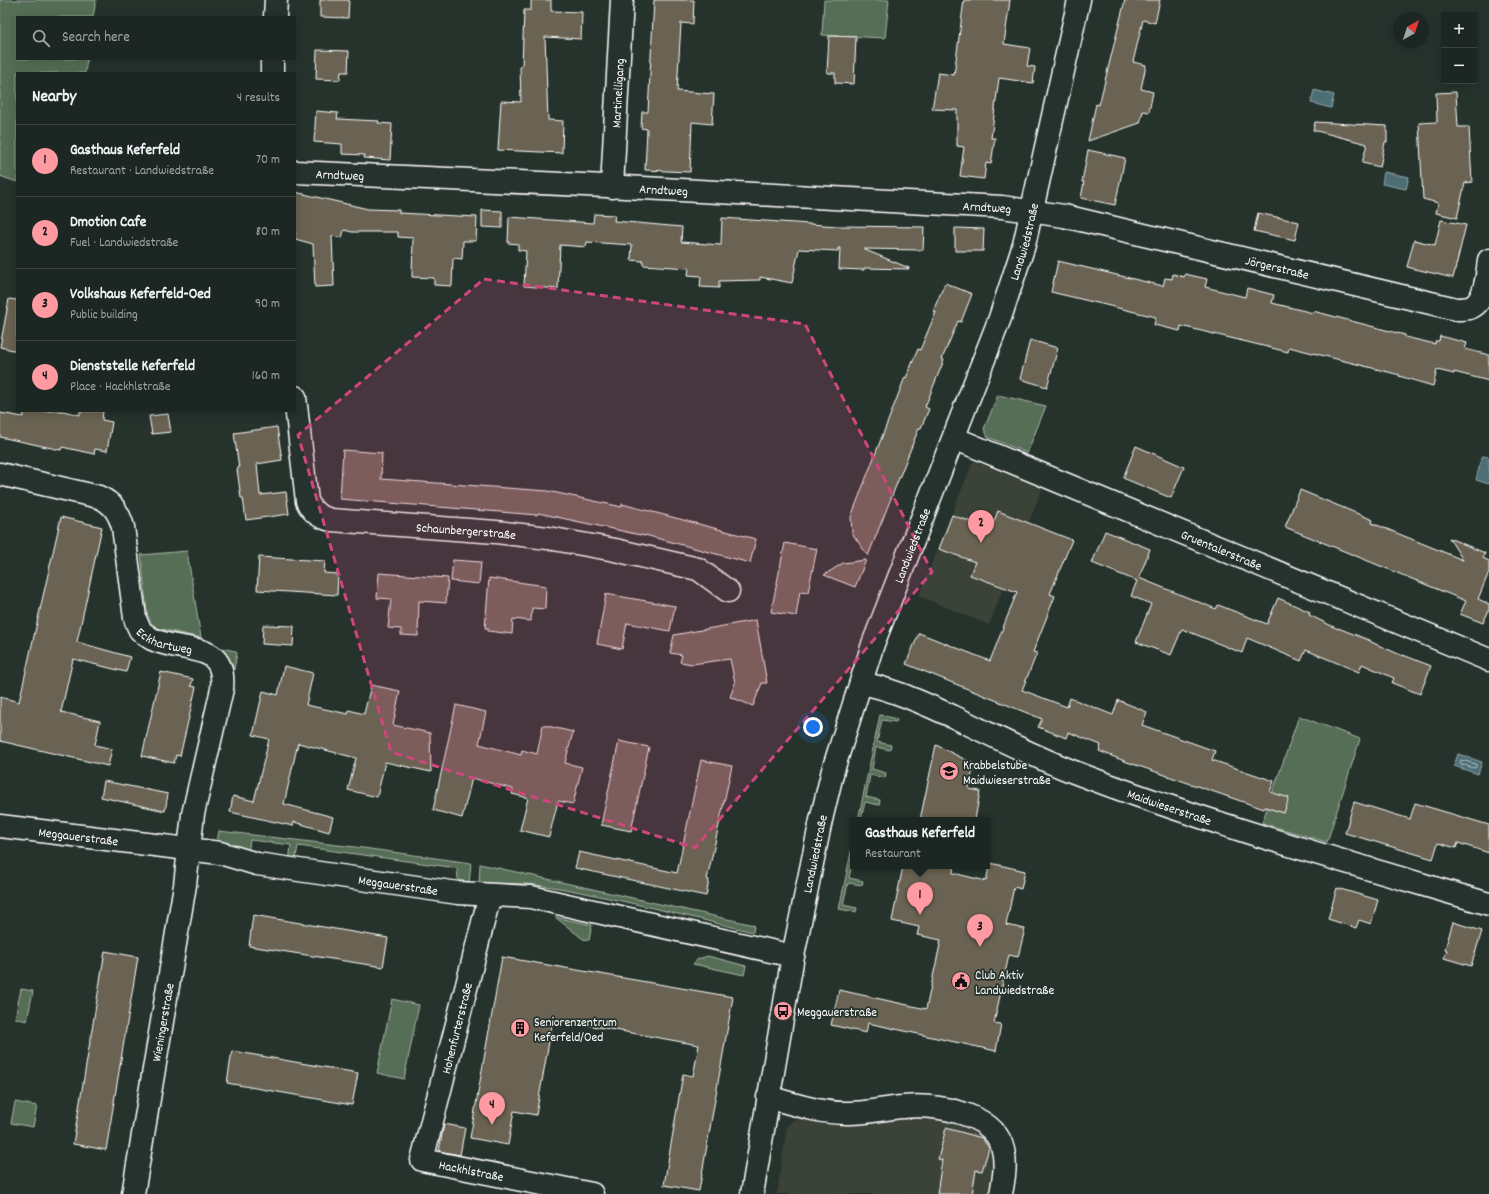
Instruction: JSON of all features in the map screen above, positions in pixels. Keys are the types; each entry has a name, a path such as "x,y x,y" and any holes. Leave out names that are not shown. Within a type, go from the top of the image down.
{"street":[{"path":"275,16 276,0"},
{"name":"Martinelligang","path":"612,187 622,0"},
{"name":"Landwiedstraße","path":"752,1194 793,956 821,820 832,777 878,630 954,438 1014,279 1032,212 1079,0"},
{"path":"272,60 272,72"},
{"name":"Arndtweg","path":"296,172 1002,207 1032,212"},
{"name":"Jörgerstraße","path":"1032,212 1064,216 1456,309 1469,308 1479,301 1482,294 1489,260"},
{"name":"Schaunbergerstraße","path":"296,406 307,501 310,508 322,518 331,520 496,532 548,538 615,550 698,569 728,591"},
{"name":"Gruentalerstraße","path":"954,438 1489,660"},
{"name":"Eckhartweg","path":"0,474 99,497 107,501 114,507 120,517 123,527 135,618 140,630 158,642 209,654 217,659 223,678 222,689 193,814 189,850"},
{"name":"Maidwieserstraße","path":"861,683 880,687 911,698 1072,771 1141,796 1251,832 1489,904"},
{"name":"Meggauerstraße","path":"0,826 220,853 257,864 451,892 531,897 793,956"},
{"name":"Wieningerstraße","path":"133,1194 185,885 189,850"},
{"name":"Hohenfurterstraße","path":"422,1160 490,895"},
{"path":"768,1098 791,1104 844,1113 863,1113 919,1106 954,1111 975,1118 987,1125 996,1134 1002,1144 1005,1155 1005,1172 1001,1194"},
{"name":"Hackhlstraße","path":"422,1160 592,1194"}],"highlighted area":[{"path":"484,279 805,324 932,572 695,848 391,752 298,435"}],"shaded area":[{"path":"975,461 1042,489 989,625 919,596 971,466"},
{"path":"905,1115 938,1115 970,1125 990,1138 998,1156 996,1194 777,1194 787,1127 793,1120 802,1119 837,1123"}],"green space":[{"path":"0,0 96,0 93,16 16,16 16,60 87,60 85,72 16,72 16,182 0,176"},
{"path":"824,0 889,0 885,38 822,35"},
{"path":"998,395 1046,406 1027,453 988,437 984,429"},
{"path":"187,551 201,638 158,628 151,622 147,612 141,555"},
{"path":"208,645 235,651 237,653 232,680"},
{"path":"880,715 897,719 896,722 882,720 877,742 891,745 890,750 876,747 872,769 886,773 885,778 870,775 866,797 880,800 879,805 865,802 862,817 859,817"},
{"path":"1299,716 1360,739 1327,842 1262,823"},
{"path":"219,831 363,848 471,863 469,884 460,884 457,868 298,846 295,863 289,863 291,845 250,840 248,854 217,842"},
{"path":"850,857 851,869 849,878 863,881 862,885 848,883 843,905 857,908 856,912 839,909"},
{"path":"480,864 754,925 753,932 571,890 535,885 479,885"},
{"path":"555,917 592,925 589,940 583,939"},
{"path":"708,956 746,966 744,975 693,964 698,959"},
{"path":"21,989 33,991 27,1021 15,1018"},
{"path":"392,999 419,1005 404,1079 377,1073"},
{"path":"15,1102 37,1106 33,1127 11,1123"}],"water":[{"path":"1314,90 1334,95 1331,108 1311,103"},
{"path":"1384,172 1409,177 1406,189 1382,184"},
{"path":"1482,456 1489,457 1489,484 1476,480"},
{"path":"1458,754 1482,762 1478,774 1454,766"}],"building":[{"path":"320,0 349,0 348,18 320,17"},
{"path":"531,0 551,0 551,11 582,12 581,39 545,37 548,120 563,121 562,153 498,150 501,101 521,102 520,66 522,66 524,10 531,10"},
{"path":"654,0 694,0 693,24 681,23 677,91 714,94 712,124 692,122 690,172 645,170 647,129 641,128 642,112 648,112"},
{"path":"964,0 1010,0 1004,44 1030,48 1027,66 1035,67 1033,83 999,78 991,138 995,138 991,164 986,163 984,179 960,176 964,147 957,146 957,110 932,109 938,73 954,75"},
{"path":"1125,0 1160,0 1155,23 1143,20 1133,62 1146,65 1141,89 1153,92 1149,112 1143,111 1140,123 1088,141 1096,104 1099,105"},
{"path":"829,36 856,37 854,84 835,83 835,73 827,73"},
{"path":"317,50 349,51 348,72 341,72 340,80 316,79"},
{"path":"1456,92 1458,127 1469,127 1472,182 1465,183 1457,218 1436,213 1438,203 1423,199 1419,123 1437,122 1436,93"},
{"path":"316,111 338,113 337,119 379,121 378,123 392,124 390,160 364,158 365,155 342,154 342,144 314,142"},
{"path":"1315,122 1387,126 1387,142 1385,142 1380,167 1362,163 1367,144 1313,130"},
{"path":"1088,150 1125,158 1115,205 1081,198 1084,182 1082,182"},
{"path":"296,192 368,209 399,210 399,213 477,217 476,241 463,241 462,259 453,258 452,286 434,285 434,278 412,277 413,238 398,237 398,232 352,232 344,230 342,238 332,236 334,286 315,287 313,244 296,239"},
{"path":"482,210 502,211 502,228 482,227"},
{"path":"1258,213 1299,222 1295,240 1254,231"},
{"path":"594,214 615,215 614,221 682,227 681,242 721,245 722,218 838,226 924,227 923,250 863,249 909,268 864,268 864,270 839,269 840,248 838,248 838,251 799,249 792,283 760,277 760,280 719,281 719,288 700,287 701,276 688,275 689,268 643,265 643,261 631,260 632,245 587,242 586,247 560,245 558,289 524,286 526,251 518,250 518,244 508,243 509,217 593,223"},
{"path":"1441,220 1466,225 1453,278 1407,267 1414,240 1435,245"},
{"path":"955,228 984,229 983,251 955,251"},
{"path":"1058,261 1163,286 1165,278 1172,279 1173,274 1184,277 1185,274 1207,279 1205,287 1245,297 1247,288 1274,295 1272,303 1313,313 1313,311 1405,335 1405,337 1435,344 1435,341 1439,341 1440,336 1467,343 1465,349 1489,355 1489,381 1454,372 1454,374 1437,370 1433,386 1399,376 1400,375 1289,347 1288,352 1181,326 1180,331 1154,325 1156,317 1051,292"},
{"path":"945,283 972,294 961,322 958,321 942,359 944,360 925,407 929,409 921,428 919,428 868,556 852,533 851,517 905,377 906,378 918,349 920,350 936,312 933,311"},
{"path":"9,299 16,300 16,351 0,347"},
{"path":"1030,340 1058,348 1047,387 1020,379"},
{"path":"25,412 67,412 80,415 80,412 103,412 102,420 112,422 107,451 95,449 94,454 62,447 61,450 0,437 0,413 23,417"},
{"path":"168,414 171,432 152,434 149,416"},
{"path":"277,427 282,460 257,464 260,495 286,492 289,514 246,520 237,469 239,468 234,433"},
{"path":"1136,446 1184,467 1171,498 1123,478"},
{"path":"343,450 382,453 381,479 548,491 622,507 622,504 756,539 750,563 645,535 538,513 537,515 340,499"},
{"path":"1300,490 1373,520 1372,523 1463,560 1449,538 1485,553 1483,558 1489,561 1489,572 1478,599 1489,604 1489,610 1483,623 1460,614 1466,601 1285,527"},
{"path":"998,511 1072,540 1050,594 1055,596 1033,652 1037,653 1022,690 1067,707 1070,698 1113,715 1118,700 1147,712 1142,725 1215,751 1212,760 1274,781 1270,792 1289,798 1284,813 1265,807 1264,809 1127,762 1099,751 1101,745 1068,732 1066,738 1038,727 1042,719 906,664 919,633 990,661 1017,592 970,575 975,562 939,549 952,515 991,529"},
{"path":"61,517 102,527 77,642 130,657 126,672 73,659 61,712 100,721 95,745 112,749 108,766 0,741 0,697 19,702"},
{"path":"1105,531 1150,549 1139,578 1216,609 1218,605 1267,624 1278,598 1310,612 1309,615 1338,629 1431,666 1420,694 1392,683 1394,678 1362,664 1359,672 1306,650 1301,661 1247,638 1242,653 1182,629 1171,655 1136,642 1151,604 1131,596 1137,581 1092,563"},
{"path":"785,543 817,549 808,592 800,591 796,616 771,612"},
{"path":"259,557 325,561 324,573 338,574 337,595 257,590"},
{"path":"453,560 481,562 479,584 451,581"},
{"path":"866,560 855,587 824,575 843,563"},
{"path":"379,573 448,578 446,603 419,601 418,636 401,635 401,629 388,628 391,599 377,598"},
{"path":"489,578 546,586 545,609 532,608 531,621 513,619 512,634 488,631 488,628 485,628"},
{"path":"606,594 675,606 670,631 627,623 622,649 597,644"},
{"path":"756,620 767,683 762,683 753,706 730,697 735,683 730,659 692,664 680,662 682,655 670,653 674,635"},
{"path":"263,625 294,626 293,646 262,644"},
{"path":"284,666 313,673 306,705 348,714 349,710 364,714 371,685 400,691 393,725 430,733 431,772 385,762 377,797 348,790 356,758 298,743 284,804 333,817 329,832 294,822 293,826 230,812 233,796 254,801 269,739 253,735 263,691 278,695"},
{"path":"161,672 193,679 191,686 196,687 180,756 176,755 174,763 142,756"},
{"path":"456,705 486,712 479,744 521,755 522,750 537,754 543,725 573,732 565,763 582,767 573,804 558,801 549,837 520,830 528,798 512,794 513,789 472,778 462,818 433,810"},
{"path":"619,741 649,747 631,831 601,825"},
{"path":"936,745 974,764 969,789 980,791 976,817 921,817"},
{"path":"701,760 732,766 707,879 709,880 706,896 575,868 579,852 677,873"},
{"path":"104,781 168,794 165,811 101,797"},
{"path":"1354,802 1410,819 1415,803 1489,825 1489,853 1458,843 1456,848 1438,843 1433,859 1345,833"},
{"path":"990,863 1025,871 1021,889 1014,887 1006,925 1025,929 1018,957 1009,955 994,1023 1001,1024 996,1051 868,1023 866,1033 831,1025 839,990 926,1009 941,940 917,935 919,927 892,921 902,869 954,869 953,873 986,881 989,869 990,869"},
{"path":"1337,888 1378,900 1371,924 1359,920 1356,928 1328,919"},
{"path":"253,915 388,938 383,967 249,946"},
{"path":"1453,922 1482,931 1471,966 1444,958 1447,950 1445,949"},
{"path":"105,951 138,957 106,1150 73,1144"},
{"path":"502,957 733,997 699,1191 664,1185 683,1074 693,1076 699,1045 553,1019 536,1115 514,1111 508,1145 470,1138"},
{"path":"232,1051 358,1073 352,1105 227,1083"},
{"path":"444,1124 465,1128 460,1155 439,1151"},
{"path":"946,1128 982,1138 989,1148 982,1171 976,1170 972,1194 937,1194 942,1160 938,1159"}],"place":[{"name":"Dmotion Cafe","path":"981,543"},
{"name":"Krabbelstube Maidwieserstraße","path":"949,771"},
{"name":"Gasthaus Keferfeld","path":"920,915"},
{"name":"Volkshaus Keferfeld-Oed","path":"980,947"},
{"name":"Club Aktiv Landwiedstraße","path":"961,981"},
{"name":"Meggauerstraße","path":"783,1011"},
{"name":"Seniorenzentrum Keferfeld/Oed","path":"520,1028"},
{"name":"Dienststelle Keferfeld","path":"492,1125"}]}
